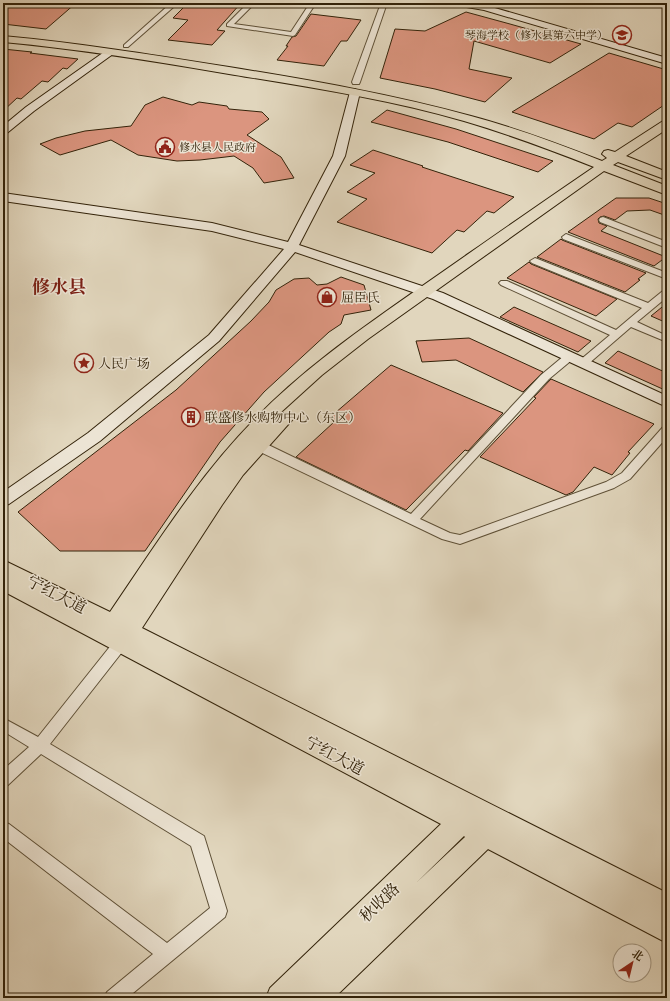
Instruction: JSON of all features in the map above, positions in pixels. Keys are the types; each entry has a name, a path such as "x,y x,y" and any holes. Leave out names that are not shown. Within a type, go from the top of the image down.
{"main road":[{"path":"3,31 126,46 356,87 503,129 616,164 667,176"},
{"path":"3,39 110,52 440,100 513,121 573,142"},
{"path":"117,633 236,471 253,442 294,409 337,370 432,294 616,164 667,124"},
{"path":"616,164 667,135"},
{"path":"595,149 616,164 667,191"},
{"name":"宁红大道","path":"3,567 117,633 483,823 666,921"},
{"name":"宁红大道","path":"3,582 117,633"},
{"name":"秋收路","path":"280,998 483,823"},
{"name":"秋收路","path":"314,998 483,823"}],"street":[{"path":"126,46 175,3"},
{"path":"252,3 229,25 294,34 313,3"},
{"path":"3,500 94,437 214,338 292,247 339,156 356,87 384,3"},
{"path":"458,3 485,8 667,61"},
{"path":"3,131 30,109 110,52"},
{"path":"3,197 212,227 292,247 432,294 667,402"},
{"path":"603,220 667,245"},
{"path":"566,237 667,276"},
{"path":"535,261 649,307"},
{"path":"504,283 617,334"},
{"path":"583,363 667,292"},
{"path":"630,323 666,339"},
{"path":"412,520 545,377 569,357"},
{"path":"253,442 412,520 446,536 460,540 610,486 626,476 667,430"},
{"path":"3,780 40,746 117,633"},
{"path":"3,724 198,841 219,911 114,998"},
{"path":"3,829 167,954"}],"building":[{"path":"3,3 76,3 46,29 3,24"},
{"path":"188,3 241,3 217,30 225,31 212,45 168,40 188,20 173,18"},
{"path":"466,12 581,44 550,63 474,41 469,69 512,78 485,102 435,89 380,78 395,29 425,31"},
{"path":"311,14 361,20 347,41 341,41 324,66 277,60 288,46 286,46 292,37 296,36"},
{"path":"3,49 78,59 67,69 63,68 48,82 42,81 21,99 17,98 3,111"},
{"path":"609,53 667,70 667,103 632,127 618,123 594,139 512,112"},
{"path":"163,97 192,105 199,102 227,106 229,109 262,112 269,119 247,135 281,157 294,178 264,183 253,168 234,156 177,161 138,155 111,140 60,155 40,144 56,138 85,131 131,126 145,105"},
{"path":"387,110 456,129 553,161 538,172 448,142 371,122"},
{"path":"373,150 514,197 494,213 487,211 464,232 457,230 432,253 337,222 367,199 347,192 375,173 350,165"},
{"path":"616,198 649,198 667,204 667,216 650,210 627,211 615,220 604,216 598,219 599,223 607,226 601,231 666,257 654,266 568,232"},
{"path":"561,239 646,273 625,292 537,257"},
{"path":"529,262 617,299 596,316 507,278"},
{"name":"联盛修水购物中心（东区）","path":"341,277 364,285 371,310 344,315 341,324 329,332 264,392 220,442 145,551 60,551 18,512 176,390 251,321 269,302 276,290 294,279 309,278 317,285 327,284"},
{"path":"667,303 667,323 651,316"},
{"path":"514,307 591,341 578,352 500,317"},
{"path":"469,338 543,372 523,392 456,360 422,362 416,341"},
{"path":"618,351 667,373 667,391 605,363"},
{"path":"391,365 503,413 468,451 465,450 406,510 296,457 334,422 328,419"},
{"path":"551,379 654,424 628,452 630,453 612,475 594,467 573,492 566,495 480,457 536,398 534,397"}],"place":[{"name":"琴海学校（修水县第六中学）","path":"622,35"},
{"name":"修水县人民政府","path":"165,147"},
{"name":"屈臣氏","path":"327,297"},
{"name":"人民广场","path":"84,363"},
{"name":"联盛修水购物中心（东区）","path":"191,417"}],"district":[{"name":"修水县","path":"59,286"}]}
